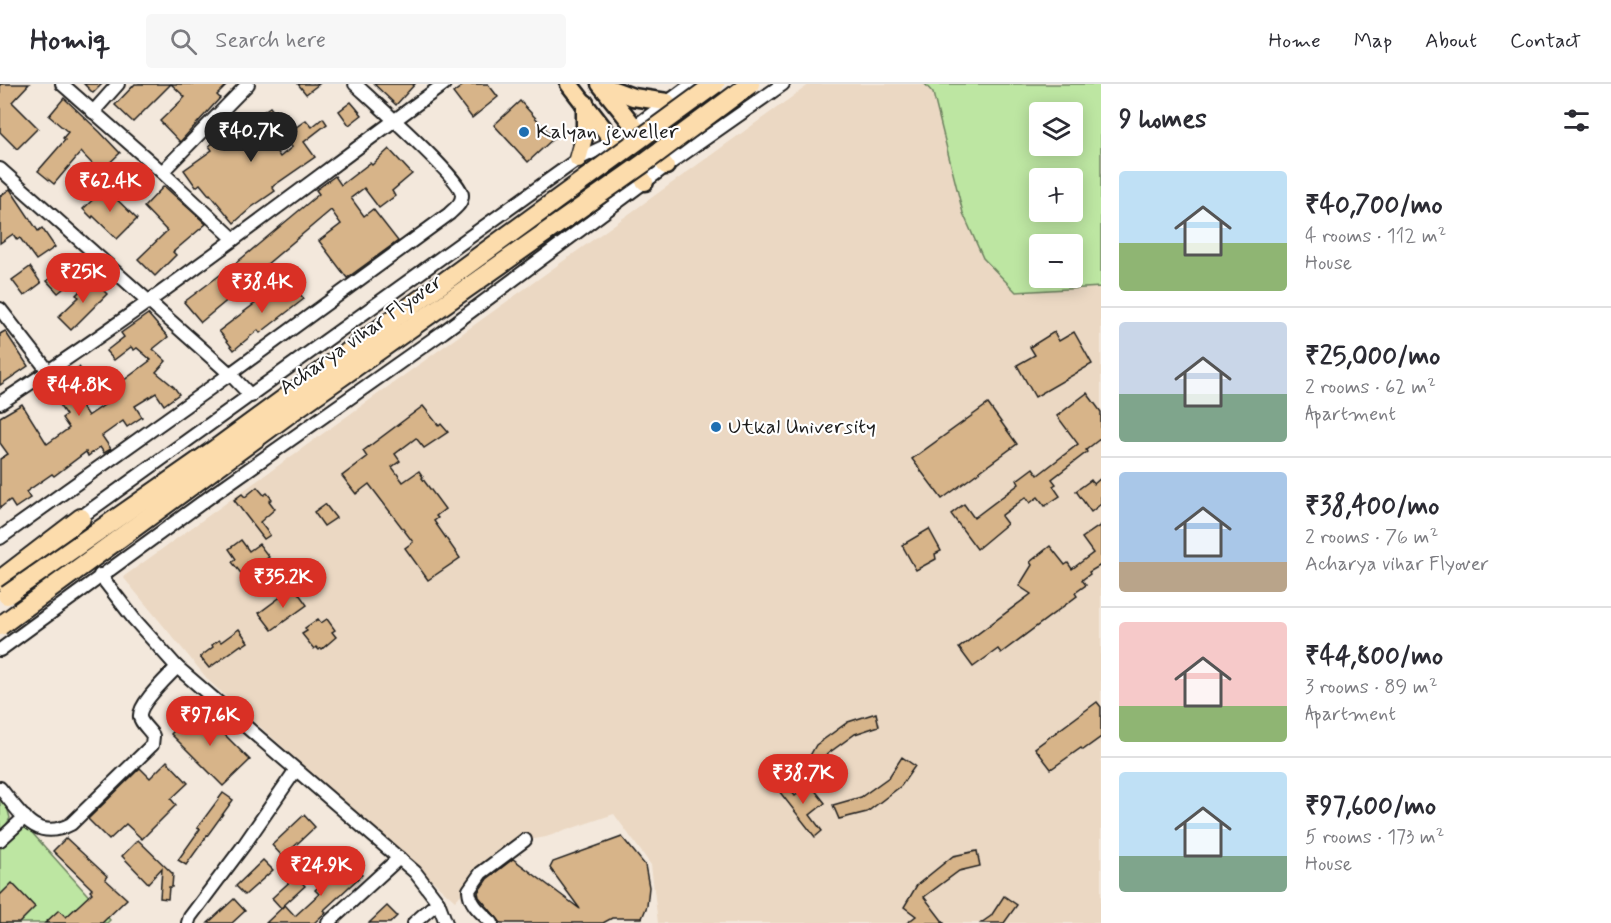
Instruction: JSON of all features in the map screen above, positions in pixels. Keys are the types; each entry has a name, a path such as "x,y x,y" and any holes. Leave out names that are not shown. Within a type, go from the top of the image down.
{"highway":[{"name":"Acharya vihar Flyover","path":"2,592 195,463 715,84"},
{"name":"Acharya vihar Flyover","path":"0,626 293,411 644,163 750,84"},
{"path":"2,592 81,518"}],"main road":[{"path":"569,84 645,182"},
{"path":"601,85 633,97 667,102"},
{"path":"601,85 666,166"},
{"path":"578,159 585,134 585,103"}],"street":[{"path":"62,84 162,171 234,239"},
{"path":"93,112 118,84"},
{"path":"162,171 248,84"},
{"path":"0,538 230,374 459,205 462,196 460,188 454,181 355,84"},
{"path":"0,403 49,372 444,84"},
{"path":"0,569 81,518 578,159 614,142 692,84"},
{"path":"0,650 100,575 443,332 666,166 783,84"},
{"path":"3,175 149,300 251,396"},
{"path":"0,309 49,372"},
{"path":"100,575 140,627 177,668 415,872 438,902 446,923"},
{"path":"0,788 25,817 40,829 50,832 61,830 78,817 152,745 153,736 140,719 140,713 144,704 177,668"},
{"path":"188,923 190,917 244,845 295,771"},
{"path":"0,840 25,817"},
{"path":"492,923 471,901 469,890 481,873 525,840"},
{"path":"328,923 399,858"},
{"path":"414,923 438,902"}],"shaded area":[{"name":"Utkal University","path":"810,84 1101,84 1101,923 658,923 651,865 614,814 546,837 507,844 455,901 210,682 123,577"}],"green space":[{"path":"925,84 1101,84 1101,287 1016,292 983,258 963,213 933,93"},
{"path":"0,798 7,807 10,818 0,836"},
{"path":"26,826 110,920 107,923 0,923 0,849"}],"building":[{"path":"0,84 29,84 12,102 38,128 17,149 0,132"},
{"path":"84,84 102,84 93,93"},
{"path":"135,84 171,84 133,122 115,105"},
{"path":"171,84 228,84 217,95 220,98 180,142 160,121 185,97"},
{"path":"298,84 319,84 306,94"},
{"path":"374,84 415,84 396,105"},
{"path":"465,84 488,84 498,97 472,118 453,93"},
{"path":"64,98 120,153 100,172 81,152 54,184 38,171 65,140 63,138 68,132 49,116"},
{"name":"Kalyan jeweller","path":"520,101 554,138 528,162 494,125"},
{"path":"351,102 362,115 349,125 339,111"},
{"path":"270,107 287,129 270,142 280,157 292,147 284,136 306,120 312,127 323,118 327,124 304,142 315,157 272,187 275,191 234,223 200,184 196,187 184,170 212,150 209,146 225,134 227,137"},
{"path":"389,149 412,174 392,191 395,196 379,208 364,188 351,198 364,216 373,209 398,241 347,278 319,241 341,224 331,210 266,265 270,269 255,281 253,279 201,322 184,302 236,263 319,194 316,190 335,176 341,185 370,163 372,165"},
{"path":"164,186 206,224 173,252 176,255 155,276 138,259 167,231 144,207"},
{"path":"105,188 137,219 117,239 83,209"},
{"path":"10,189 38,231 42,228 55,247 36,260 20,238 17,240 13,234 0,243 0,196"},
{"path":"30,267 41,283 24,296 12,280"},
{"path":"61,269 72,282 58,293 47,281"},
{"path":"92,279 107,294 71,330 58,317 79,297 76,295"},
{"path":"287,279 304,299 260,333 258,330 234,350 219,331"},
{"path":"148,314 168,337 153,349 166,361 156,372 179,394 164,405 156,393 135,406 142,417 127,427 123,421 102,436 111,449 104,453 100,447 88,456 86,452 54,476 52,474 26,492 30,498 15,508 10,500 0,508 0,459 8,454 0,443 0,417 22,404 47,444 69,428 62,418 66,415 48,389 79,367 83,372 86,370 97,386 78,401 88,416 110,401 107,396 125,384 123,381 151,360 137,348 134,350 131,347 114,360 106,351 124,337 121,333"},
{"path":"5,331 28,366 0,385 0,334"},
{"path":"1054,332 1059,341 1074,332 1092,364 1035,397 1017,365 1035,355 1030,347"},
{"path":"1087,393 1101,412 1101,438 1052,479 1056,484 1053,486 1060,496 1045,506 1038,497 1030,503 1026,497 1001,516 1007,524 977,549 951,514 964,504 974,518 1019,484 1017,480 1033,468 1038,475 1078,444 1057,416"},
{"path":"988,404 1017,444 942,499 912,459"},
{"path":"423,406 439,426 441,424 448,432 424,448 416,438 395,454 400,461 392,467 403,482 419,471 445,509 436,516 438,518 434,521 460,558 428,580 405,548 413,542 369,484 356,494 342,476 367,457 363,451"},
{"path":"1101,478 1101,504 1091,512 1076,491 1091,480 1094,484"},
{"path":"257,487 264,495 267,493 272,499 269,501 275,509 260,522 270,535 264,539 234,500 242,494 245,497"},
{"path":"325,504 336,518 324,526 314,512"},
{"path":"1101,525 1101,565 1089,572 1090,574 1082,580 1086,585 1075,593 1077,596 1001,653 998,649 973,667 959,648 1031,594 1019,586 1032,565 1030,562 1050,546 1065,565 1068,563 1072,569 1093,553 1082,538"},
{"path":"929,529 941,551 935,554 936,559 916,570 902,545"},
{"path":"241,540 249,551 259,544 269,557 259,564 266,575 251,586 232,562 236,559 229,549"},
{"path":"294,587 307,605 272,630 259,613"},
{"path":"318,619 321,623 327,619 335,630 332,632 336,637 319,650 316,647 314,649 302,634 307,631 305,628"},
{"path":"239,629 248,642 209,668 200,657 213,647 212,645 219,640 221,642"},
{"path":"1097,702 1101,707 1101,737 1051,769 1035,748"},
{"path":"197,707 250,760 223,786 171,734"},
{"path":"876,713 879,726 855,734 826,755 814,775 802,770 816,745 848,722"},
{"path":"902,757 915,766 901,786 867,812 839,819 833,805 861,797 889,777"},
{"path":"167,761 188,783 171,799 176,805 142,839 126,824 109,840 88,819 140,768 150,778"},
{"path":"783,780 795,796 810,784 825,803 810,815 822,831 815,837 775,786"},
{"path":"223,793 233,800 186,865 178,860 200,829 197,828"},
{"path":"304,815 315,827 283,857 272,845"},
{"path":"622,837 645,865 649,887 647,906 642,918 612,918 603,923 501,923 479,897 478,892 487,879 513,859 580,909 550,868 553,862"},
{"path":"66,838 107,876 105,879 127,899 102,923 45,923 59,910 66,917 92,893 90,891 92,889 53,851"},
{"path":"138,840 173,874 168,899 160,898 162,868 148,883 122,856"},
{"path":"977,851 980,866 959,871 924,897 944,923 907,923 916,916 904,907 917,885 953,856"},
{"path":"263,860 273,870 245,895 236,886"},
{"path":"347,860 362,875 324,910 326,912 314,923 266,923 285,905 295,916 319,894 315,890"},
{"path":"296,876 305,886 281,908 272,898"},
{"path":"12,883 35,907 19,923 0,923 0,895"},
{"path":"1004,896 1017,905 1004,923 981,923 991,916"},
{"path":"234,899 245,911 232,923 208,923"},
{"path":"387,906 397,916 390,923 369,923"}],"place":[{"name":"Kalyan jeweller","path":"524,132"},
{"name":"Utkal University","path":"716,427"}]}
